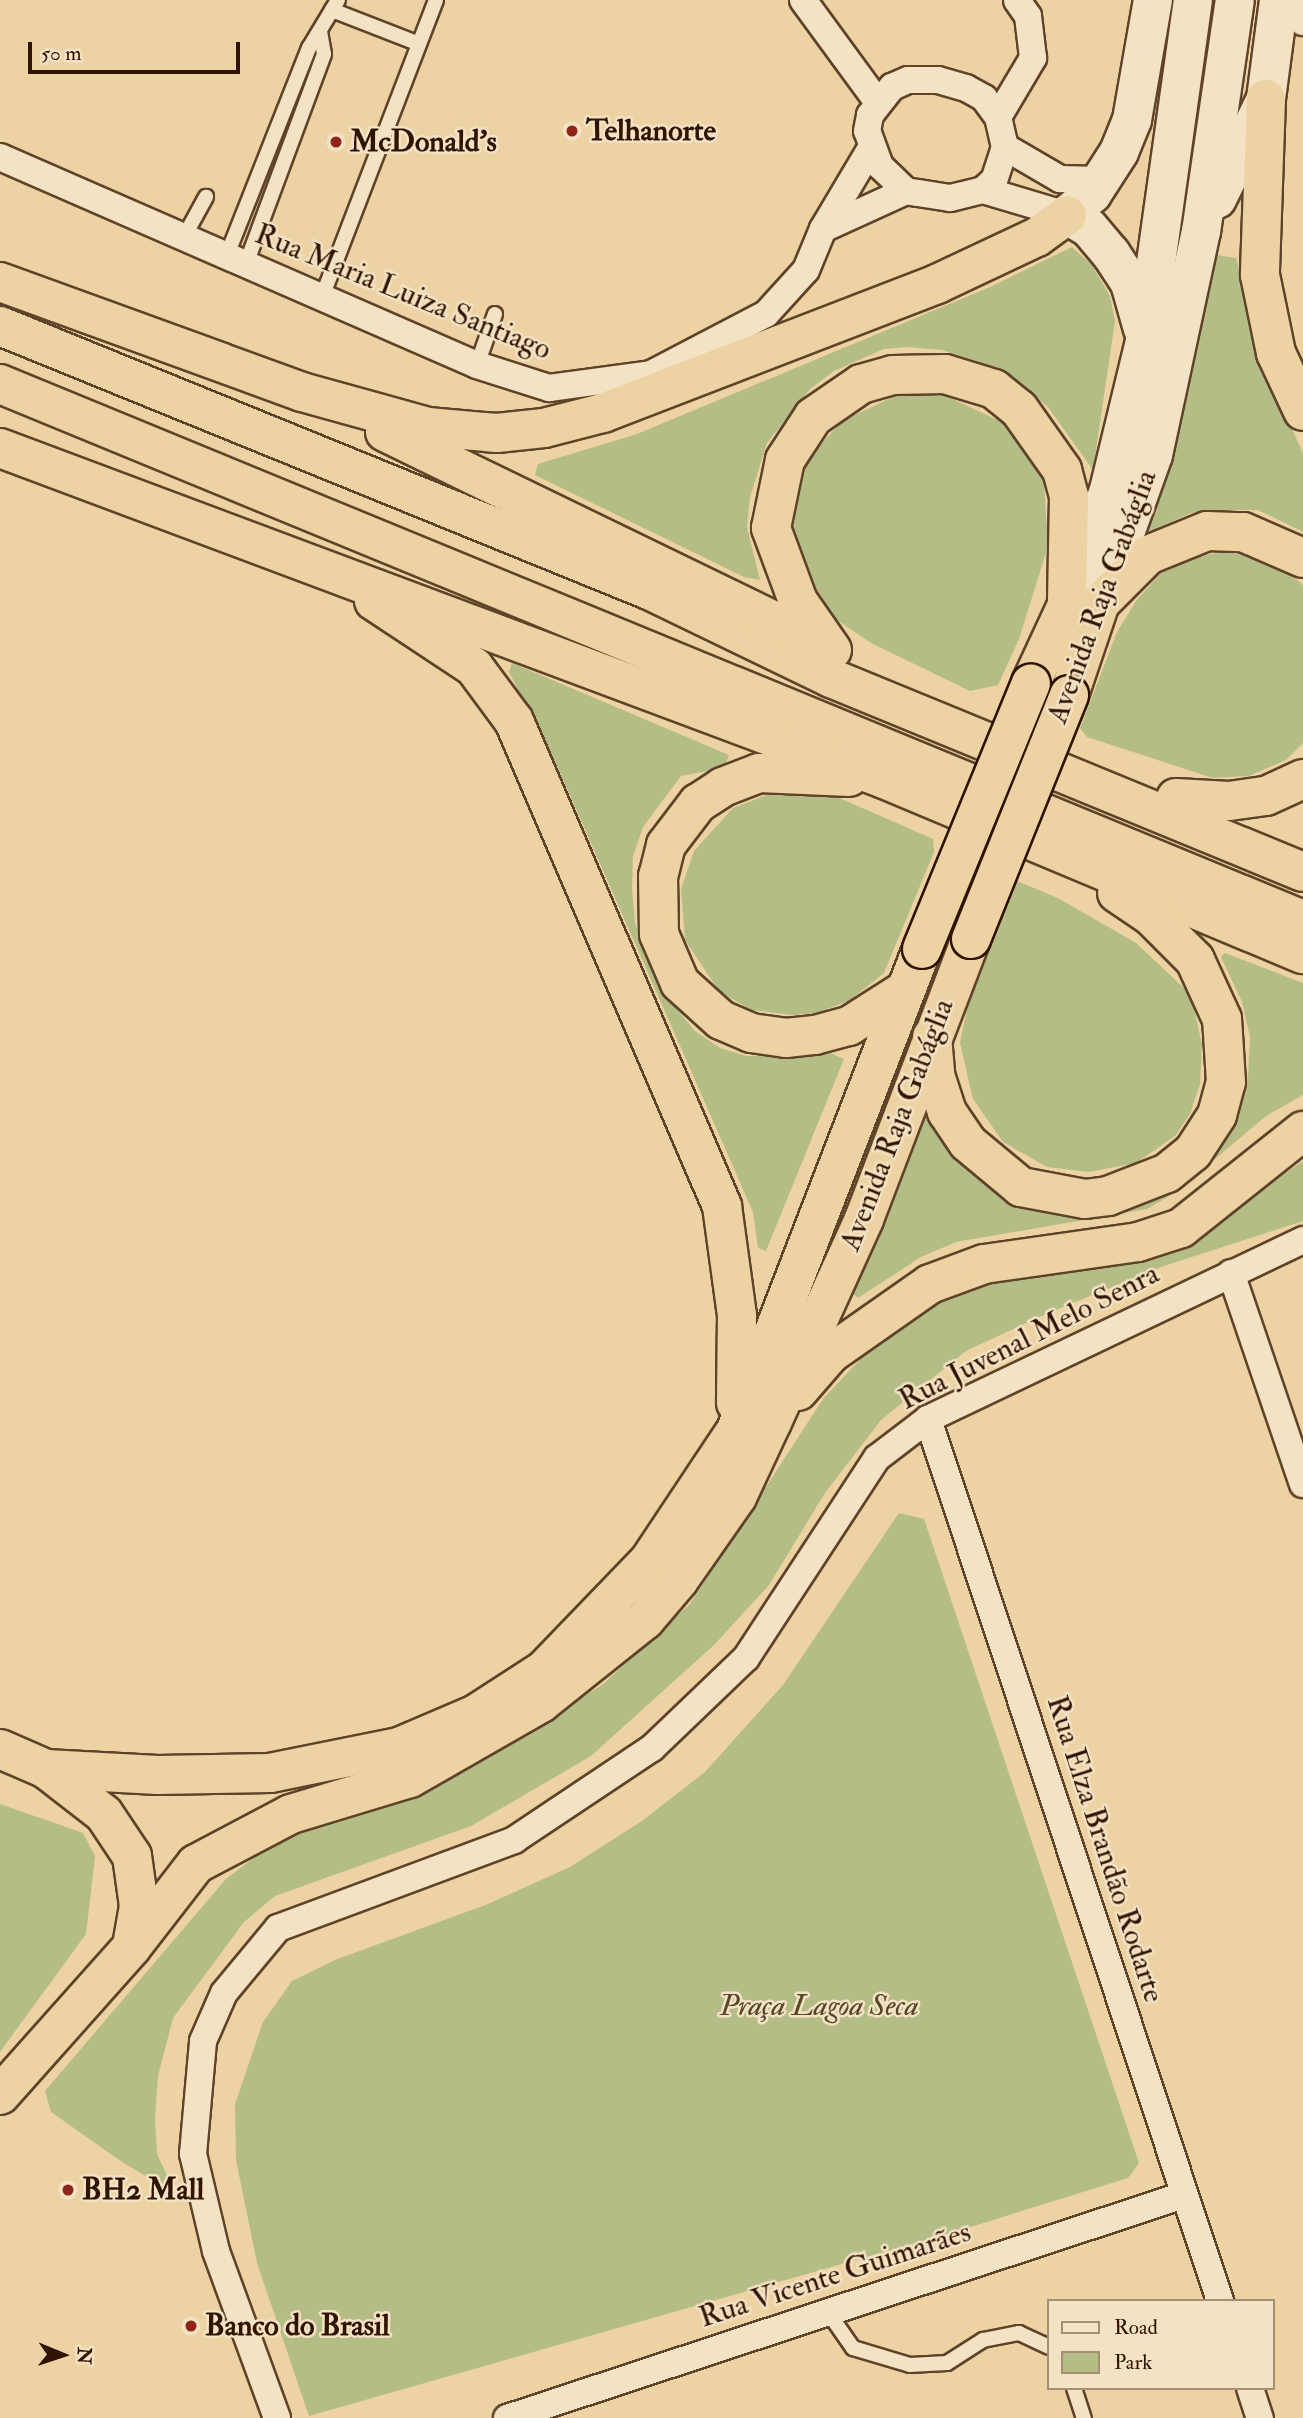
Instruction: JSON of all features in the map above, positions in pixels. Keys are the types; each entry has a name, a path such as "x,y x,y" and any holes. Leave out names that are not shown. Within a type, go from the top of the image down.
{"highway":[{"path":"1266,99 1260,275 1276,353 1303,411"},
{"path":"0,282 302,392 428,426 497,433 544,428 603,413 937,284 1037,237 1067,215"},
{"path":"0,326 649,590 831,678 1303,872"},
{"path":"832,650 798,601 778,559 771,528 776,495 785,460 813,417 861,384 893,375 945,374 994,389 1042,436 1062,470 1069,496 1083,604 1148,555 1207,531 1243,532 1303,558"},
{"path":"0,384 1303,920"},
{"path":"302,392 832,650 1303,850"},
{"path":"0,448 312,561 884,779 1303,954"},
{"path":"312,561 474,667 514,721 722,1206 754,1426"},
{"name":"Avenida Raja Gabáglia","path":"0,2095 131,1948 196,1864 291,1814 410,1778 541,1703 645,1620 737,1497 754,1426 904,991 1031,683 1083,604"},
{"name":"Avenida Raja Gabáglia","path":"46,1769 158,1775 270,1773 399,1747 476,1714 544,1670 649,1561 754,1426 864,1219 932,1034 1069,695 1083,604"},
{"path":"884,779 759,773 723,787 698,803 666,845 658,876 659,934 680,983 720,1020 751,1033 786,1038 815,1035 849,1026 904,991"},
{"path":"1176,798 1229,801 1266,796 1303,779"},
{"path":"932,1034 935,1075 947,1112 968,1143 1021,1187 1085,1199 1108,1196 1167,1173 1204,1138 1226,1082 1226,1050 1222,1019 1195,960 1151,916 1066,857"},
{"path":"754,1426 830,1354 930,1284 984,1265 1138,1242 1181,1228 1303,1131"},
{"path":"0,1749 46,1769 104,1814 132,1856 139,1906 131,1948"}],"main road":[{"path":"1145,341 1130,283 1089,228 1067,215 1092,194 1132,120 1153,0"},
{"path":"1153,0 1163,215"},
{"path":"1163,215 1193,0"},
{"name":"Avenida Raja Gabáglia","path":"1083,604 1153,454 1201,232 1235,0"},
{"path":"1201,232 1266,99 1279,0"},
{"name":"Avenida Raja Gabáglia","path":"1083,604 1145,341 1163,215"}],"street":[{"path":"803,0 877,101"},
{"path":"991,107 1026,72 1033,58 1035,39 1028,16 1017,0"},
{"path":"1289,0 1303,22"},
{"path":"823,229 906,191 950,198 983,190 994,180 1005,148 991,107 938,80 908,80 892,87 877,101 867,131 871,148 880,166 906,191"},
{"name":"Rua Maria Luiza Santiago","path":"0,157 477,365 549,388 651,374 766,314 806,270 823,229 871,148"},
{"path":"1005,148 1060,179 1101,180"},
{"path":"983,190 1067,215"},
{"name":"Rua Juvenal Melo Senra","path":"277,2418 216,2251 193,2154 203,2041 224,1993 278,1928 514,1840 652,1748 746,1658 877,1458 928,1419 1303,1240"},
{"path":"1231,1273 1303,1484"},
{"name":"Rua Elza Brandão Rodarte","path":"928,1419 1219,2299"},
{"name":"Rua Vicente Guimarães","path":"507,2418 1184,2195"},
{"path":"1251,2390 1260,2418"}],"lane":[{"path":"322,297 436,0"},
{"path":"236,260 309,48 335,5 419,44"},
{"path":"236,260 324,54 320,32"},
{"path":"184,237 206,197"},
{"path":"477,365 495,314"},
{"path":"828,2312 853,2348 910,2365 947,2363 983,2340 1019,2333 1048,2347"},
{"path":"1075,2390 1084,2418"}],"green space":[{"path":"1072,247 1092,265 1110,296 1115,321 1093,470 1048,407 1004,370 942,350 907,347 884,349 834,371 810,389 767,443 750,497 747,527 760,580 744,577 535,475 538,464 637,434 990,287"},
{"path":"1217,255 1236,258 1273,388 1303,453 1303,532 1258,510 1211,510 1191,513 1145,533"},
{"path":"897,395 944,395 1002,422 1016,436 1044,483 1048,546 1019,639 998,685 970,691 871,643 837,620 806,574 793,542 790,518 806,461 842,421"},
{"path":"1224,551 1277,563 1303,585 1303,743 1286,760 1249,776 1213,778 1087,737 1080,728 1117,632 1136,601 1161,573 1186,560"},
{"path":"512,663 729,755 724,768 681,776 643,827 633,856 632,889 635,923 647,955 673,1005 695,1031 720,1048 747,1056 830,1053 844,1059 766,1251 758,1248 753,1212 558,768 509,672"},
{"path":"774,792 828,793 933,839 934,852 884,973 850,1000 817,1013 792,1015 751,1010 719,991 685,940 681,889 694,851 733,808"},
{"path":"1017,881 1058,898 1136,943 1185,989 1194,1009 1202,1044 1200,1084 1190,1114 1175,1136 1136,1163 1089,1172 1047,1167 1003,1142 973,1099 960,1043 968,1005"},
{"path":"1225,953 1303,983 1303,1095 1266,1116 1176,1192 1147,1209 956,1242 921,1257 858,1298 853,1294 919,1109 930,1104 963,1161 995,1191 1040,1212 1066,1214 1238,1109 1248,1076 1250,1037 1242,1002 1221,957"},
{"path":"1303,1161 1303,1221 1161,1267 1039,1317 966,1351 881,1420 825,1493 769,1585 714,1645 591,1756 471,1826 275,1896 244,1922 173,2018 158,2076 155,2118 157,2154 172,2186 163,2186 122,2162 51,2112 45,2091 226,1879 269,1846 464,1771 602,1685 690,1604 823,1399 882,1336 949,1296 996,1278 1242,1203"},
{"name":"Praça Lagoa Seca","path":"899,1513 924,1519 1139,2163 1128,2178 961,2230 309,2416 257,2263 236,2160 235,2104 263,2022 292,1981 335,1960 488,1904 570,1867 642,1821 705,1772 783,1685"},
{"path":"0,1804 83,1833 95,1856 86,1934 0,2052"}],"place":[{"name":"Telhanorte","path":"572,131"},
{"name":"McDonald's","path":"336,142"},
{"name":"BH2 Mall","path":"68,2190"},
{"name":"Banco do Brasil","path":"191,2326"}]}
